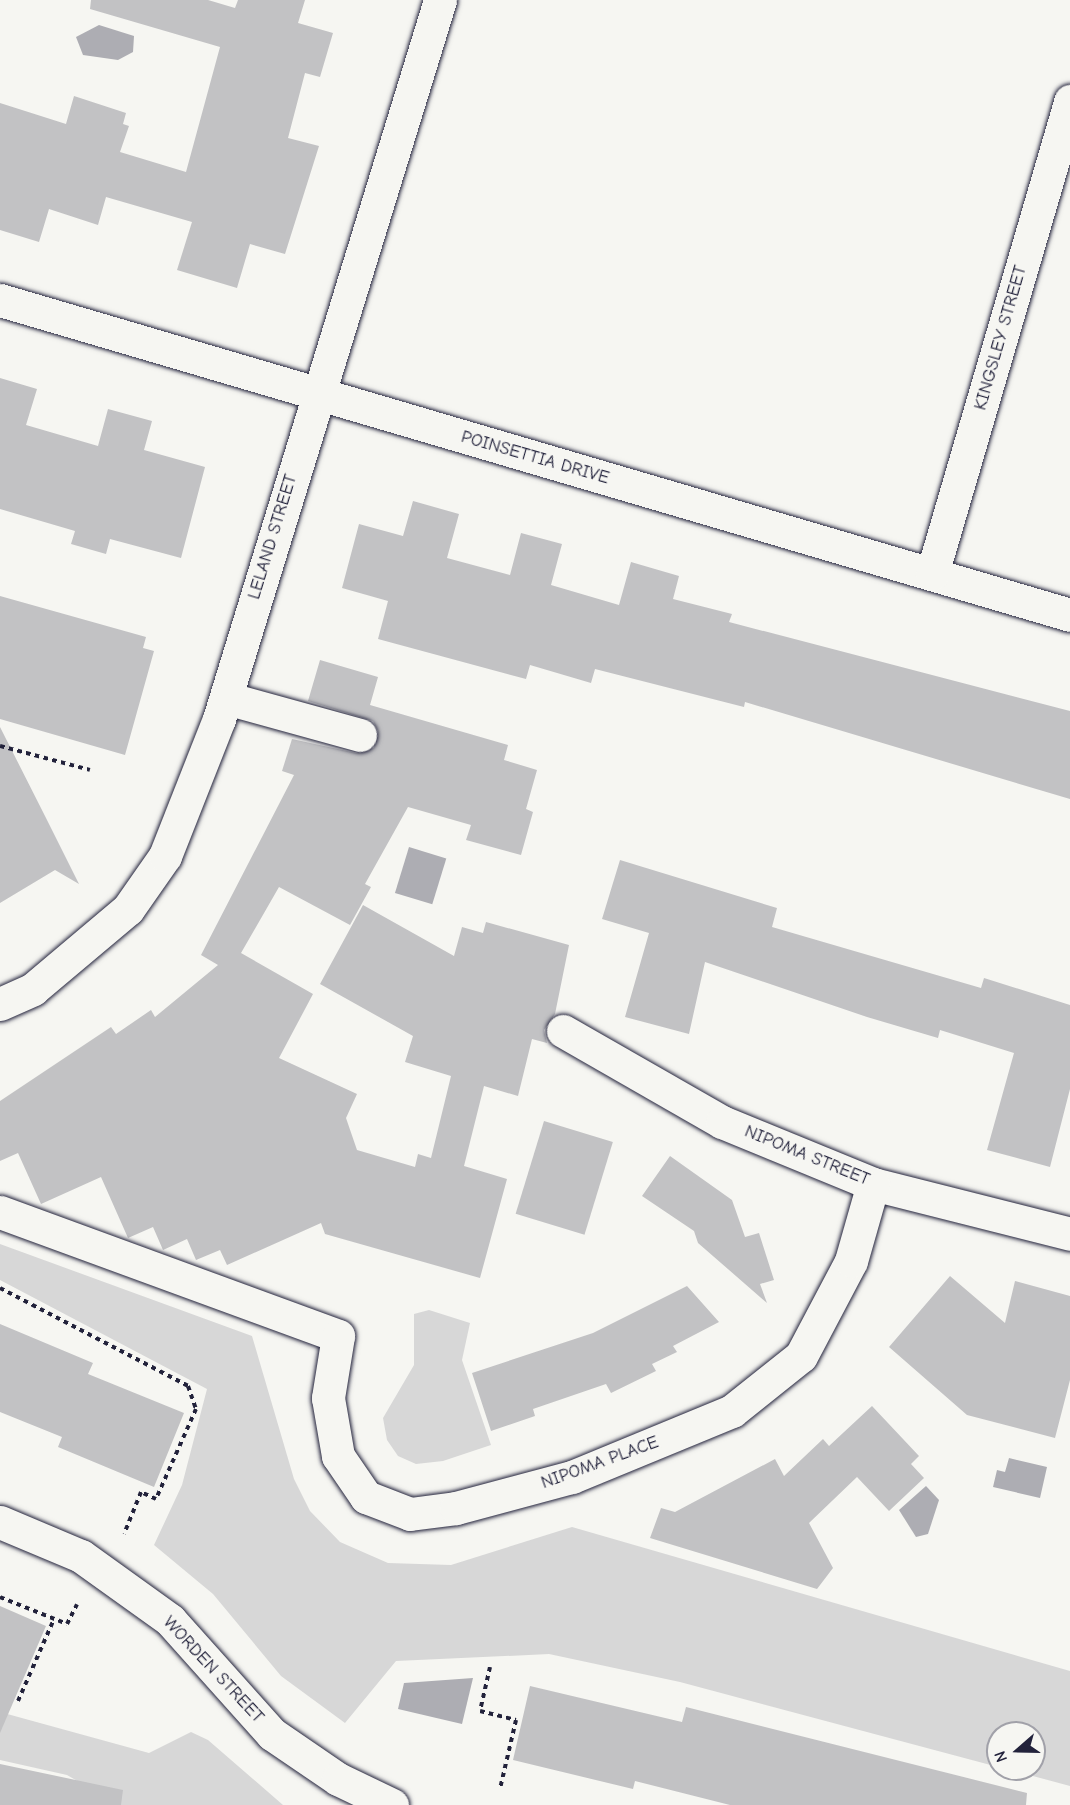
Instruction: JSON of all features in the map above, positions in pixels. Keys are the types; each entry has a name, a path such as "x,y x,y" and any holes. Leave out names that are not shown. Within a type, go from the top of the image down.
{"street":[{"name":"LELAND STREET","path":"0,1004 33,989 128,909 165,856 225,698 316,395 440,0"},
{"name":"KINGSLEY STREET","path":"932,574 1070,101"},
{"name":"POINSETTIA DRIVE","path":"0,300 316,395 1070,615"},
{"path":"225,698 360,735"},
{"name":"NIPOMA STREET","path":"563,1031 722,1122 873,1184 1070,1234"},
{"name":"NIPOMA PLACE","path":"0,1212 338,1336 328,1398 338,1456 354,1486 379,1506 410,1514 435,1512 572,1477 732,1411 801,1356 851,1260 873,1184"},
{"name":"WORDEN STREET","path":"0,1522 90,1562 170,1620 272,1734 338,1779 392,1805"}],"path":[{"path":"0,746 90,770"},
{"path":"0,1288 188,1386 196,1409 156,1499 141,1492 124,1534"},
{"path":"0,1597 67,1624 77,1604"},
{"path":"18,1701 54,1619"},
{"path":"490,1667 480,1714 516,1720 500,1789"}],"shaded area":[{"path":"99,25 134,36 133,52 118,60 83,55 76,37"},
{"path":"409,847 446,858 432,904 395,893"},
{"path":"0,1244 252,1336 294,1479 310,1511 340,1542 388,1563 451,1565 572,1527 1070,1671 1070,1786 1046,1780 1046,1721 986,1721 986,1764 680,1682 549,1654 396,1661 345,1723 281,1676 213,1594 154,1545 182,1485 207,1389 0,1280"},
{"path":"429,1310 470,1323 462,1360 491,1445 443,1461 416,1464 398,1456 387,1440 383,1418 414,1365 414,1314"},
{"path":"1009,1458 1047,1467 1040,1498 993,1487 997,1470 1005,1472"},
{"path":"926,1486 939,1500 928,1534 916,1537 899,1510"},
{"path":"473,1678 462,1724 398,1709 404,1683"},
{"path":"0,1712 149,1753 191,1732 208,1740 283,1805 119,1805 67,1775 0,1760"}],"building":[{"path":"91,0 208,0 235,8 238,0 305,0 298,23 333,33 320,77 305,73 288,138 319,146 285,254 250,244 237,288 177,270 192,222 106,197 98,225 49,209 39,242 0,230 0,103 66,124 74,96 126,113 123,124 129,126 120,152 186,172 220,47 90,9"},
{"path":"0,378 37,389 26,425 98,446 108,409 152,421 144,450 205,467 181,558 110,539 106,554 71,544 75,531 0,509"},
{"path":"413,501 459,514 447,558 510,575 521,533 562,544 551,585 619,605 631,562 679,576 673,599 732,614 729,622 1070,711 1070,799 745,702 744,707 595,669 591,683 530,665 526,679 378,639 388,601 342,588 359,524 403,536"},
{"path":"0,596 146,637 143,648 154,651 125,755 0,719"},
{"path":"320,660 378,677 370,705 508,745 504,760 537,770 526,809 533,812 521,855 466,840 471,825 408,807 365,884 371,887 350,925 279,887 241,953 313,994 279,1058 357,1094 346,1118 357,1150 415,1167 418,1154 431,1158 451,1076 405,1062 413,1036 320,984 363,905 454,956 462,927 483,933 486,922 569,945 555,1014 544,1030 547,1043 532,1039 518,1096 484,1086 464,1166 507,1179 480,1278 325,1234 321,1223 227,1265 220,1250 196,1260 187,1239 163,1250 153,1227 128,1238 101,1177 41,1204 18,1153 0,1161 0,1101 111,1027 116,1034 151,1010 155,1017 218,965 201,955 294,775 282,771 292,739 356,753 374,748 378,731 373,721 308,701"},
{"path":"0,727 79,884 55,870 0,903"},
{"path":"620,860 777,908 772,927 981,988 984,978 1070,1005 1070,1089 1050,1167 987,1150 1014,1053 940,1030 938,1038 867,1017 705,962 689,1034 625,1017 649,933 602,919"},
{"path":"544,1121 613,1142 584,1235 516,1214"},
{"path":"670,1156 732,1200 745,1237 759,1233 774,1280 760,1284 767,1303 698,1243 694,1231 642,1196"},
{"path":"950,1276 1005,1323 1015,1281 1070,1296 1070,1380 1055,1438 967,1415 889,1347"},
{"path":"687,1286 719,1322 673,1346 677,1352 652,1364 656,1371 611,1393 606,1384 533,1409 535,1416 491,1431 472,1373 593,1333"},
{"path":"0,1324 93,1363 88,1374 184,1413 154,1487 58,1447 62,1437 0,1412"},
{"path":"872,1406 919,1456 911,1464 924,1478 889,1511 857,1477 809,1523 833,1568 817,1589 650,1538 661,1508 675,1512 775,1459 784,1476 823,1439 829,1446"},
{"path":"0,1606 46,1626 0,1733"},
{"path":"530,1686 682,1722 686,1707 1027,1793 1026,1805 730,1805 635,1781 633,1789 513,1760"},
{"path":"0,1764 123,1790 121,1805 0,1805"}]}
